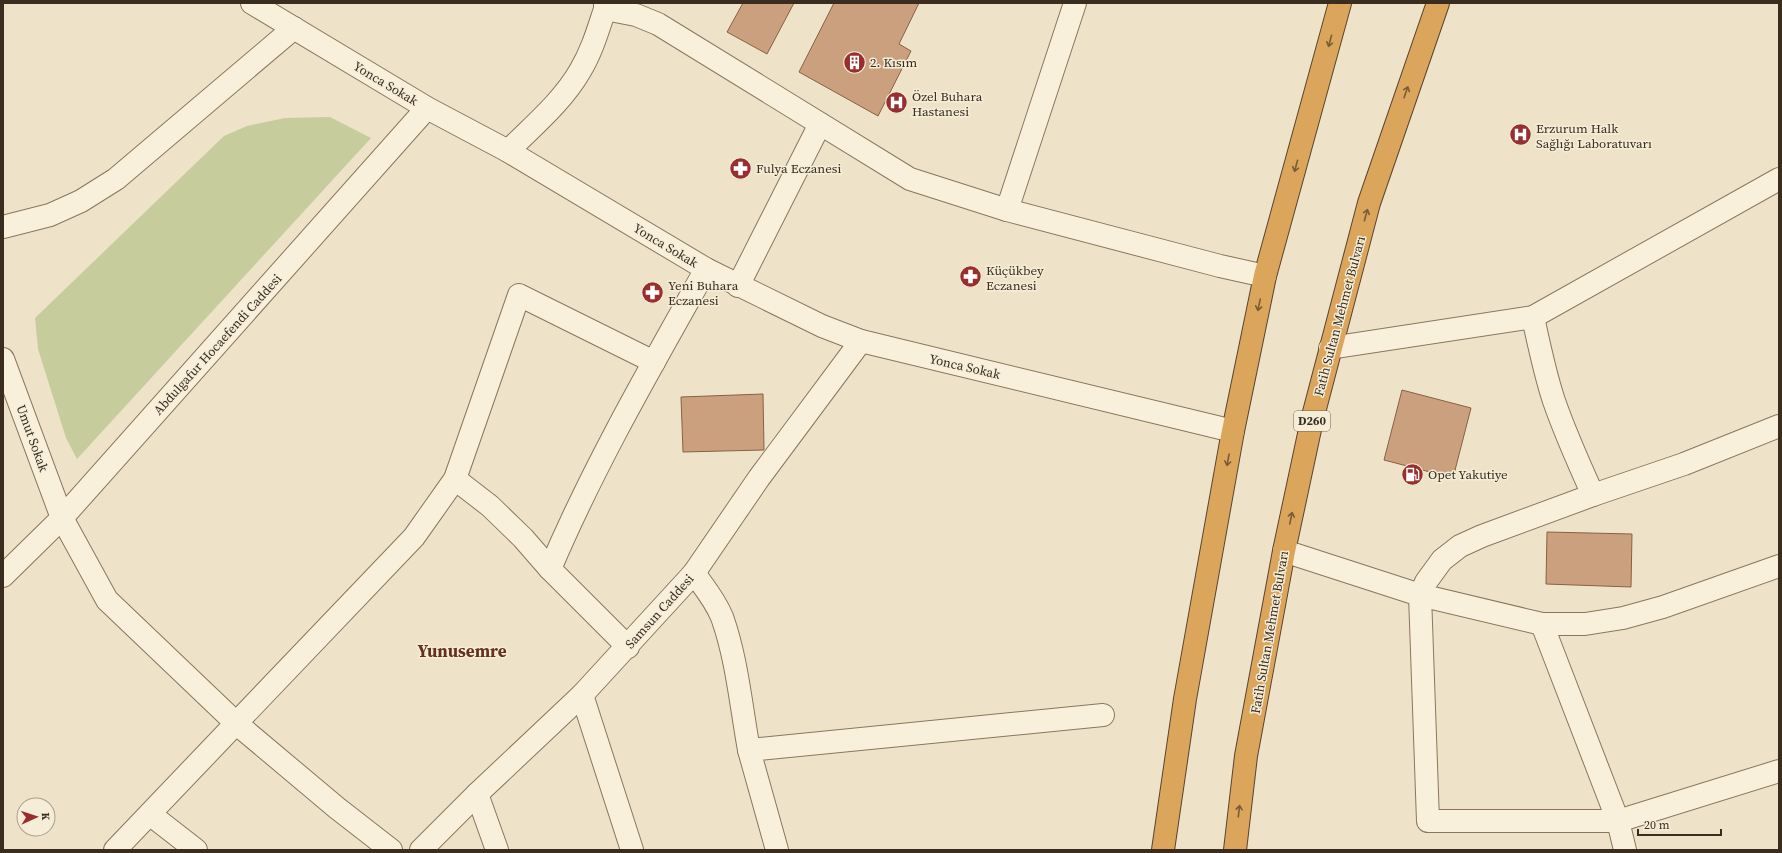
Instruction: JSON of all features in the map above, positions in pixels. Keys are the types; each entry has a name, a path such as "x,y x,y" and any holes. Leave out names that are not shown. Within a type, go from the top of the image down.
{"highway":[{"path":"1165,841 1185,699 1233,431 1265,276 1340,3"},
{"name":"Fatih Sultan Mehmet Bulvarı","path":"1239,845 1246,756 1284,551 1312,420 1369,203 1438,3"}],"street":[{"name":"Yonca Sokak","path":"252,3 427,108 508,151 706,269 822,326 861,341 1233,431"},
{"path":"1007,210 1075,3"},
{"path":"508,151 553,106 579,72 594,44 605,6 636,15 658,24 910,179 1007,210 1220,266 1265,276"},
{"path":"3,227 50,215 81,201 116,178 294,28"},
{"name":"Abdulgafur Hocaefendi Caddesi","path":"3,576 62,518 427,108"},
{"path":"738,286 820,124"},
{"path":"1330,348 1533,317 1779,179"},
{"path":"550,569 575,511 654,362 706,269"},
{"path":"115,850 414,537 455,479 519,295 654,362"},
{"path":"1533,317 1542,359 1554,400 1571,448 1593,494"},
{"name":"Samsun Caddesi","path":"421,850 477,794 582,695 628,647 694,573 759,478 861,341"},
{"name":"Umut Sokak","path":"3,359 62,518 107,600 237,724 337,808 391,850"},
{"path":"1779,426 1684,464 1593,494 1482,536 1460,546 1442,560 1426,582 1420,595 1428,820 1618,821 1779,771"},
{"path":"455,479 490,506 523,538 550,569 628,647"},
{"path":"1284,551 1420,595 1542,624 1585,624 1623,618 1663,607 1779,566"},
{"path":"694,573 711,595 722,616 730,646 749,750 777,850"},
{"path":"1542,624 1618,821 1625,850"},
{"path":"582,695 632,850"},
{"path":"749,750 1103,715"},
{"path":"477,794 497,850"},
{"path":"151,814 196,850"},
{"path":"1152,850 1165,841"}],"green space":[{"path":"330,117 371,138 77,459 66,438 38,349 35,318 224,136 247,126 285,118"}],"building":[{"path":"743,3 794,3 767,54 727,32"},
{"name":"2. Kısım","path":"834,3 919,3 899,44 911,51 878,116 799,72"},
{"path":"1402,390 1471,408 1453,478 1384,460"},
{"path":"763,394 764,450 683,452 681,397"},
{"path":"1547,532 1632,534 1631,587 1546,584"}],"place":[{"name":"2. Kısım","path":"855,62"},
{"name":"Özel Buhara Hastanesi","path":"896,103"},
{"name":"Erzurum Halk Sağlığı Laboratuvarı","path":"1521,135"},
{"name":"Fulya Eczanesi","path":"740,168"},
{"name":"Küçükbey Eczanesi","path":"971,277"},
{"name":"Yeni Buhara Eczanesi","path":"652,292"},
{"name":"Opet Yakutiye","path":"1413,474"}],"district":[{"name":"Yunusemre","path":"462,651"}]}
